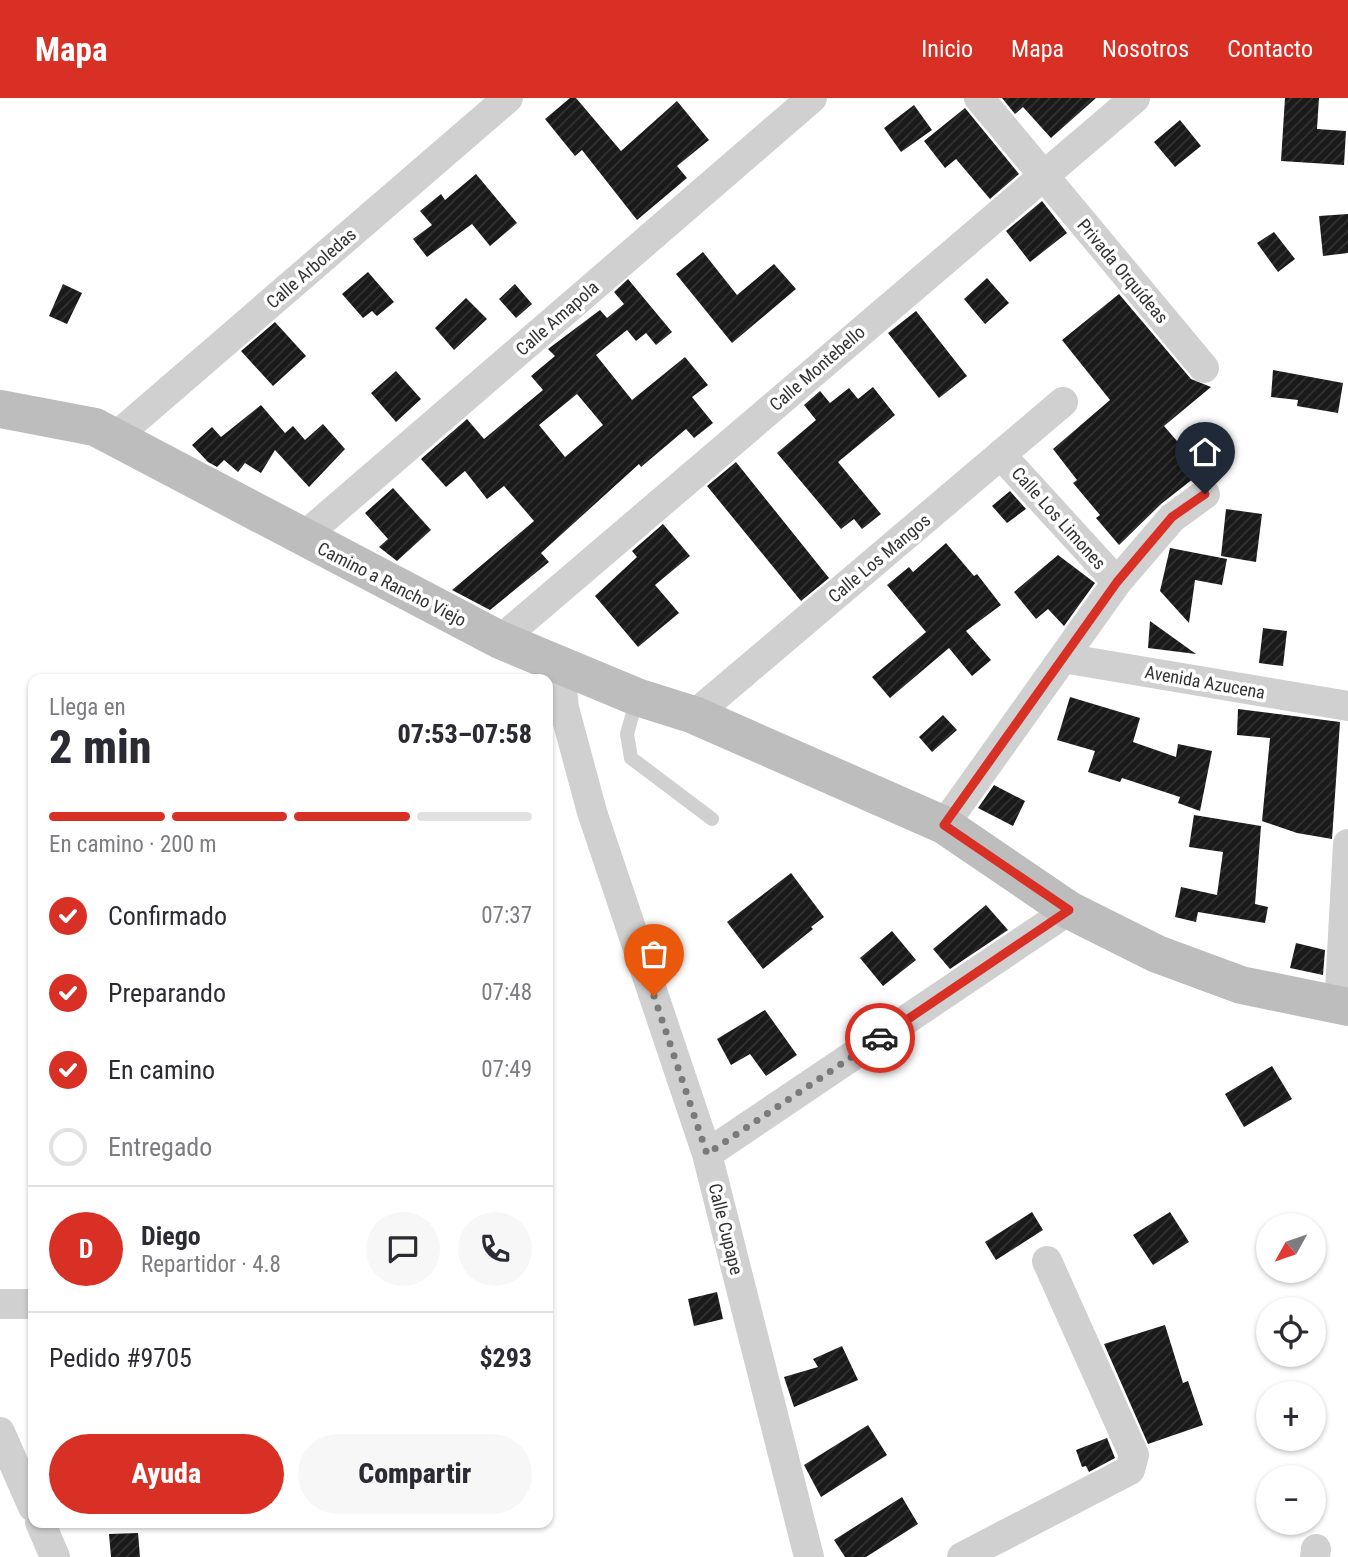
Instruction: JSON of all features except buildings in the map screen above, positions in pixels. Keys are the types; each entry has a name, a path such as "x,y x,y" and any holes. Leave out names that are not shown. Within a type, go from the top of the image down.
{"street":[{"name":"Calle Arboledas","path":"114,438 508,98"},
{"name":"Calle Amapola","path":"302,538 813,98"},
{"name":"Privada Orquídeas","path":"979,98 1204,368"},
{"name":"Calle Montebello","path":"500,640 1127,101"},
{"name":"Calle Los Mangos","path":"694,715 1063,402"},
{"name":"Camino a Rancho Viejo","path":"0,409 95,427 500,640 638,697 694,715 944,825 1069,910 1157,954 1241,985 1344,1007"},
{"name":"Calle Los Limones","path":"1001,455 1117,582"},
{"path":"944,825 1117,582 1172,517 1205,494"},
{"name":"Avenida Azucena","path":"1063,658 1348,706"},
{"name":"Calle Cupape","path":"559,665 564,708 592,812 707,1154 809,1557"},
{"path":"1344,1007 1348,844"},
{"path":"707,1154 1069,910"},
{"path":"962,1557 1130,1470 1134,1455 1047,1261"},
{"path":"0,1304 28,1304"},
{"path":"0,1432 7,1463 28,1499"},
{"path":"43,1528 55,1557"}],"lane":[{"path":"638,697 627,734 631,758 712,819"}],"way so far":[{"path":"654,996 707,1154 880,1038"}],"route":[{"path":"880,1038 1069,910 944,825 1117,582 1172,517 1205,494"}]}
